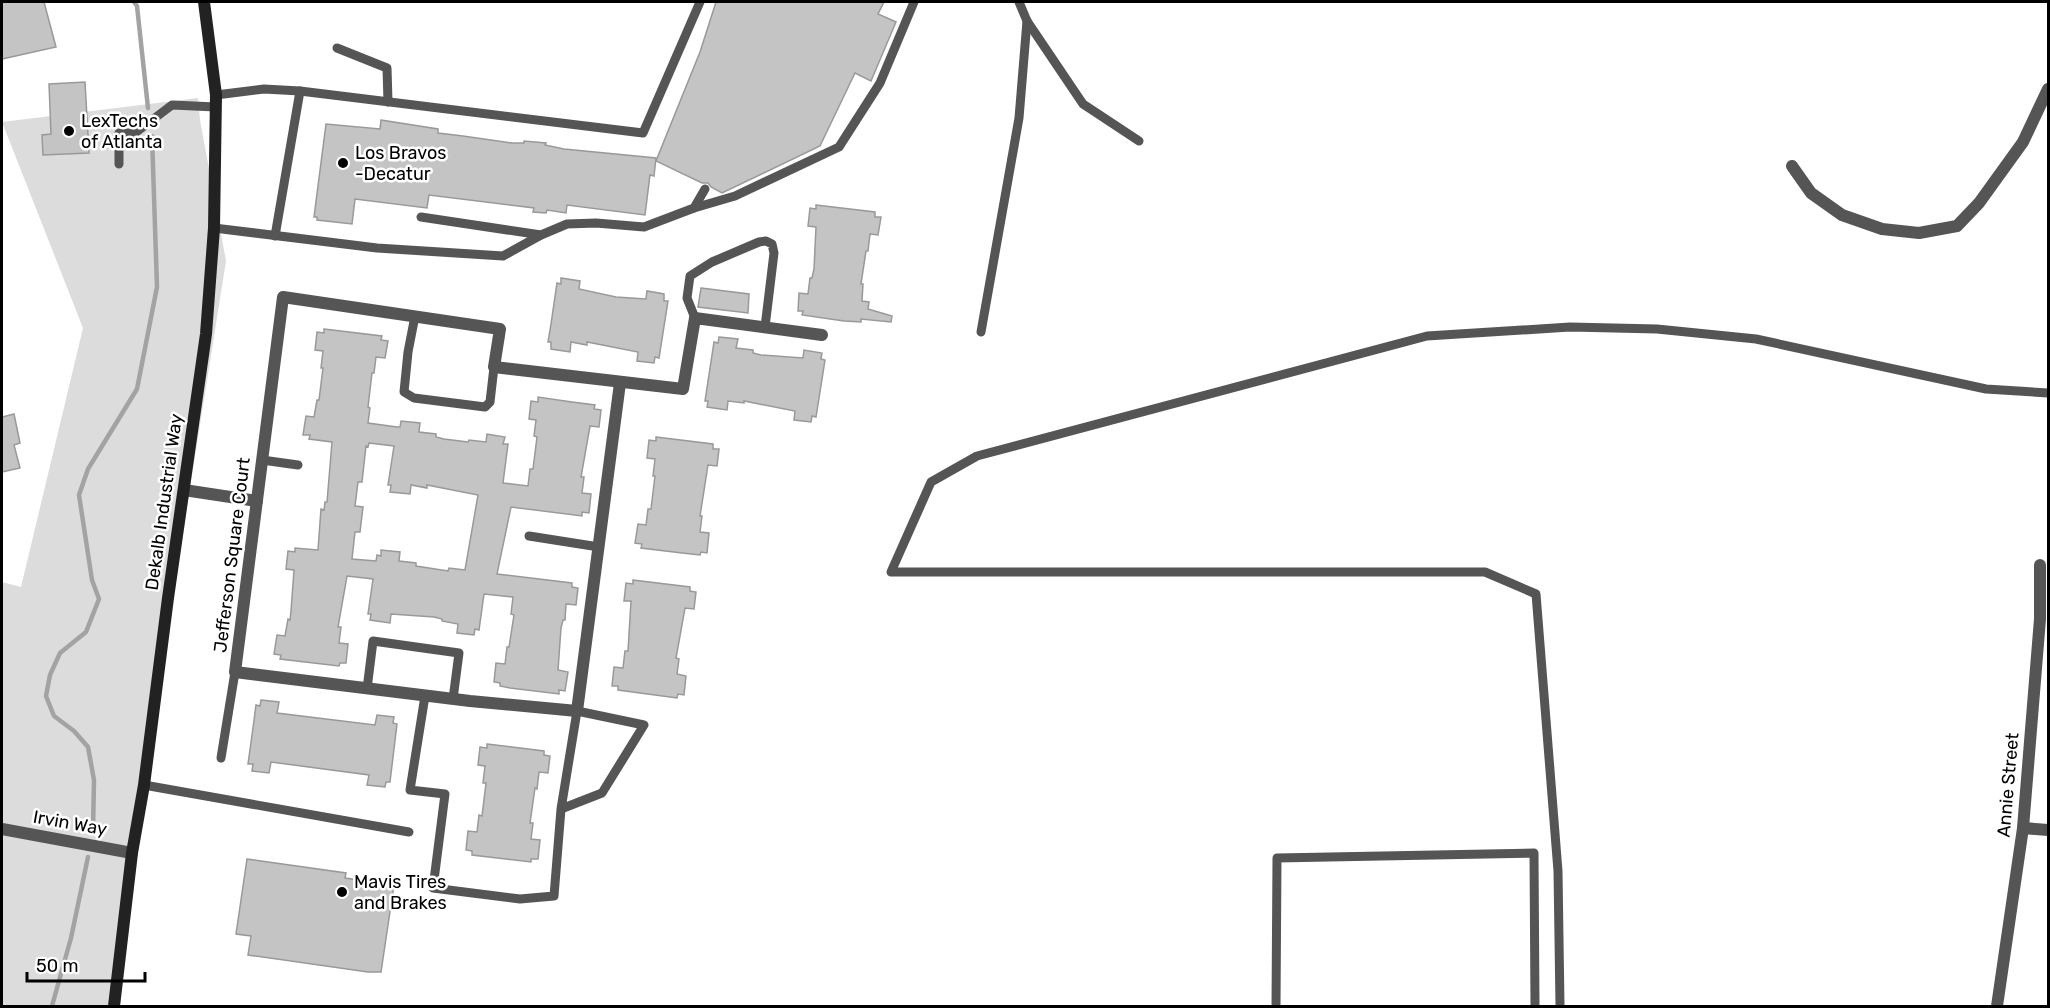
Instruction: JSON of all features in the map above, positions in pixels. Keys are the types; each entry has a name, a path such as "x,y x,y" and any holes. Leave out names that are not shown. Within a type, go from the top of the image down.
{"main road":[{"name":"Dekalb Industrial Way","path":"114,1006 132,853 144,785 206,334 214,228 216,101 204,2"}],"street":[{"path":"1792,166 1811,193 1842,215 1882,230 1919,233 1956,226 1979,203 2023,142 2049,89"},
{"name":"Jefferson Square Court","path":"494,366 500,329 283,297 235,672 425,696 577,711"},
{"path":"494,366 683,389 695,318 822,335"},
{"path":"577,711 620,383"},
{"path":"184,490 257,501"},
{"name":"Annie Street","path":"1997,1006 2023,828 2044,619 2040,565"},
{"path":"2023,828 2049,830"},
{"name":"Irvin Way","path":"2,829 132,853"}],"lane":[{"path":"119,164 119,132 135,133 172,105 216,101 264,89 300,91 643,133 700,2"},
{"path":"214,228 377,248 503,256 567,224 644,227 694,208 735,196 839,147 880,83 915,2"},
{"path":"1019,2 1027,21 1083,104 1139,141"},
{"path":"981,332 1019,118 1027,21"},
{"path":"337,48 387,68 387,102"},
{"path":"276,236 300,91"},
{"path":"694,208 705,189"},
{"path":"421,217 541,235"},
{"path":"695,318 687,298 690,276 712,262 766,241 772,244 774,253 765,327"},
{"path":"415,316 404,392 414,398 485,407 490,402 494,366"},
{"path":"1560,1006 1558,871 1536,594 1485,572 891,572 931,482 977,456 1427,336 1570,327 1657,329 1756,339 1986,388 2049,393"},
{"path":"262,460 298,465"},
{"path":"529,536 599,547"},
{"path":"367,689 373,641 459,653 453,699"},
{"path":"221,758 235,672"},
{"path":"425,696 411,790 445,794 433,888 520,899 554,896 561,809 577,711 644,725 602,793 561,809"},
{"path":"144,785 408,832"},
{"path":"1276,1006 1277,858 1534,853 1535,1006"}],"shaded area":[{"path":"198,98 226,261 146,765 120,1006 2,1006 2,582 21,587 83,328 2,122"}],"building":[{"path":"2,2 44,2 56,47 2,59"},
{"path":"716,2 884,2 878,14 896,22 871,81 855,73 820,146 722,193 708,183 702,183 656,161 700,52"},
{"path":"85,82 89,153 43,155 42,135 51,134 49,84"},
{"path":"381,120 438,129 438,133 512,143 524,143 524,141 546,143 545,145 564,149 656,158 654,176 650,175 645,215 567,205 566,213 547,210 546,213 533,212 534,208 429,195 427,208 355,199 352,224 317,220 317,217 314,217 326,124 380,129"},
{"path":"816,205 875,212 875,217 881,217 878,235 870,234 868,251 866,251 861,284 863,284 862,301 869,302 868,309 892,316 891,322 861,319 861,322 844,321 802,315 803,311 798,311 799,293 808,294 814,269 816,227 808,226 810,208 816,209"},
{"path":"561,278 580,281 579,289 616,297 646,299 647,291 664,294 664,301 668,301 659,358 655,357 654,363 637,361 638,352 587,342 587,345 571,342 570,352 551,349 551,342 548,342 557,283 561,284"},
{"path":"701,288 749,294 748,313 698,307"},
{"path":"324,329 382,336 381,340 388,341 385,358 376,357 374,373 372,373 368,423 400,427 401,421 420,423 419,432 436,434 436,437 444,439 468,442 469,440 486,442 487,434 505,437 503,444 508,444 503,483 528,486 530,469 533,469 537,437 534,436 536,420 529,419 531,401 538,402 538,397 595,405 594,409 601,410 599,427 590,426 581,477 584,477 582,493 591,494 589,513 582,512 582,516 511,507 497,574 572,583 572,587 578,588 576,605 566,604 565,620 561,628 558,670 568,672 565,691 559,690 559,694 510,688 494,682 496,663 505,664 507,647 509,647 514,615 511,614 513,597 484,594 479,630 475,629 474,635 457,633 458,624 434,617 391,614 390,623 370,620 371,614 368,614 373,579 347,576 338,627 341,627 339,643 348,644 346,663 340,663 339,666 280,659 281,655 274,654 277,635 285,636 288,619 290,620 294,570 286,569 288,551 295,552 295,548 318,550 321,509 324,510 325,502 327,502 332,442 309,439 310,435 303,435 306,416 314,417 317,400 319,400 323,351 315,350 317,332 324,333","holes":["369,443 394,446 388,485 391,485 390,492 410,494 411,485 427,488 427,485 478,495 465,570 449,568 448,571 416,566 416,563 399,561 400,552 381,550 381,556 377,555 376,561 352,559 355,532 360,532 363,507 355,506 358,482 362,482 366,446 368,447"]},
{"path":"719,337 738,339 736,348 753,350 753,353 761,355 803,358 804,350 822,353 821,359 825,360 816,417 812,416 811,422 794,420 795,411 744,401 744,403 728,401 727,410 707,407 708,401 705,401 714,342 718,343"},
{"path":"14,414 20,443 14,445 20,468 2,472 2,417"},
{"path":"656,437 713,444 713,449 719,449 717,466 708,465 700,516 702,516 700,532 709,533 707,553 701,552 700,555 641,548 642,544 635,543 638,524 646,525 648,509 651,509 655,459 647,458 649,440 656,441"},
{"path":"633,580 690,587 690,591 696,592 694,609 685,608 676,658 679,659 677,674 686,676 684,695 678,694 677,698 618,690 618,686 612,686 614,667 623,668 625,651 628,651 631,601 624,601 626,583 633,584"},
{"path":"261,700 279,702 277,713 375,725 377,715 394,717 393,723 397,724 390,782 386,782 385,787 367,785 369,775 271,762 269,773 252,771 253,764 248,764 256,705 260,706"},
{"path":"487,744 544,751 544,755 550,756 548,773 539,772 537,789 535,788 530,823 533,823 531,839 540,840 538,859 531,859 531,862 472,855 472,851 466,850 468,831 477,832 479,815 482,816 486,783 483,783 485,766 478,765 480,747 487,748"},
{"path":"247,859 346,873 345,878 394,885 381,972 248,955 251,936 236,934"}],"waterway":[{"path":"134,2 137,6 148,108"},
{"path":"93,831 94,780 88,747 74,731 54,716 46,696 50,675 60,653 86,632 99,599 92,580 79,495 88,469 137,389 157,287 152,136"},
{"path":"52,1006 71,938 88,857"}],"place":[{"name":"LexTechs of Atlanta","path":"69,131"},
{"name":"Los Bravos -Decatur","path":"343,163"},
{"name":"Mavis Tires and Brakes","path":"342,892"}]}
